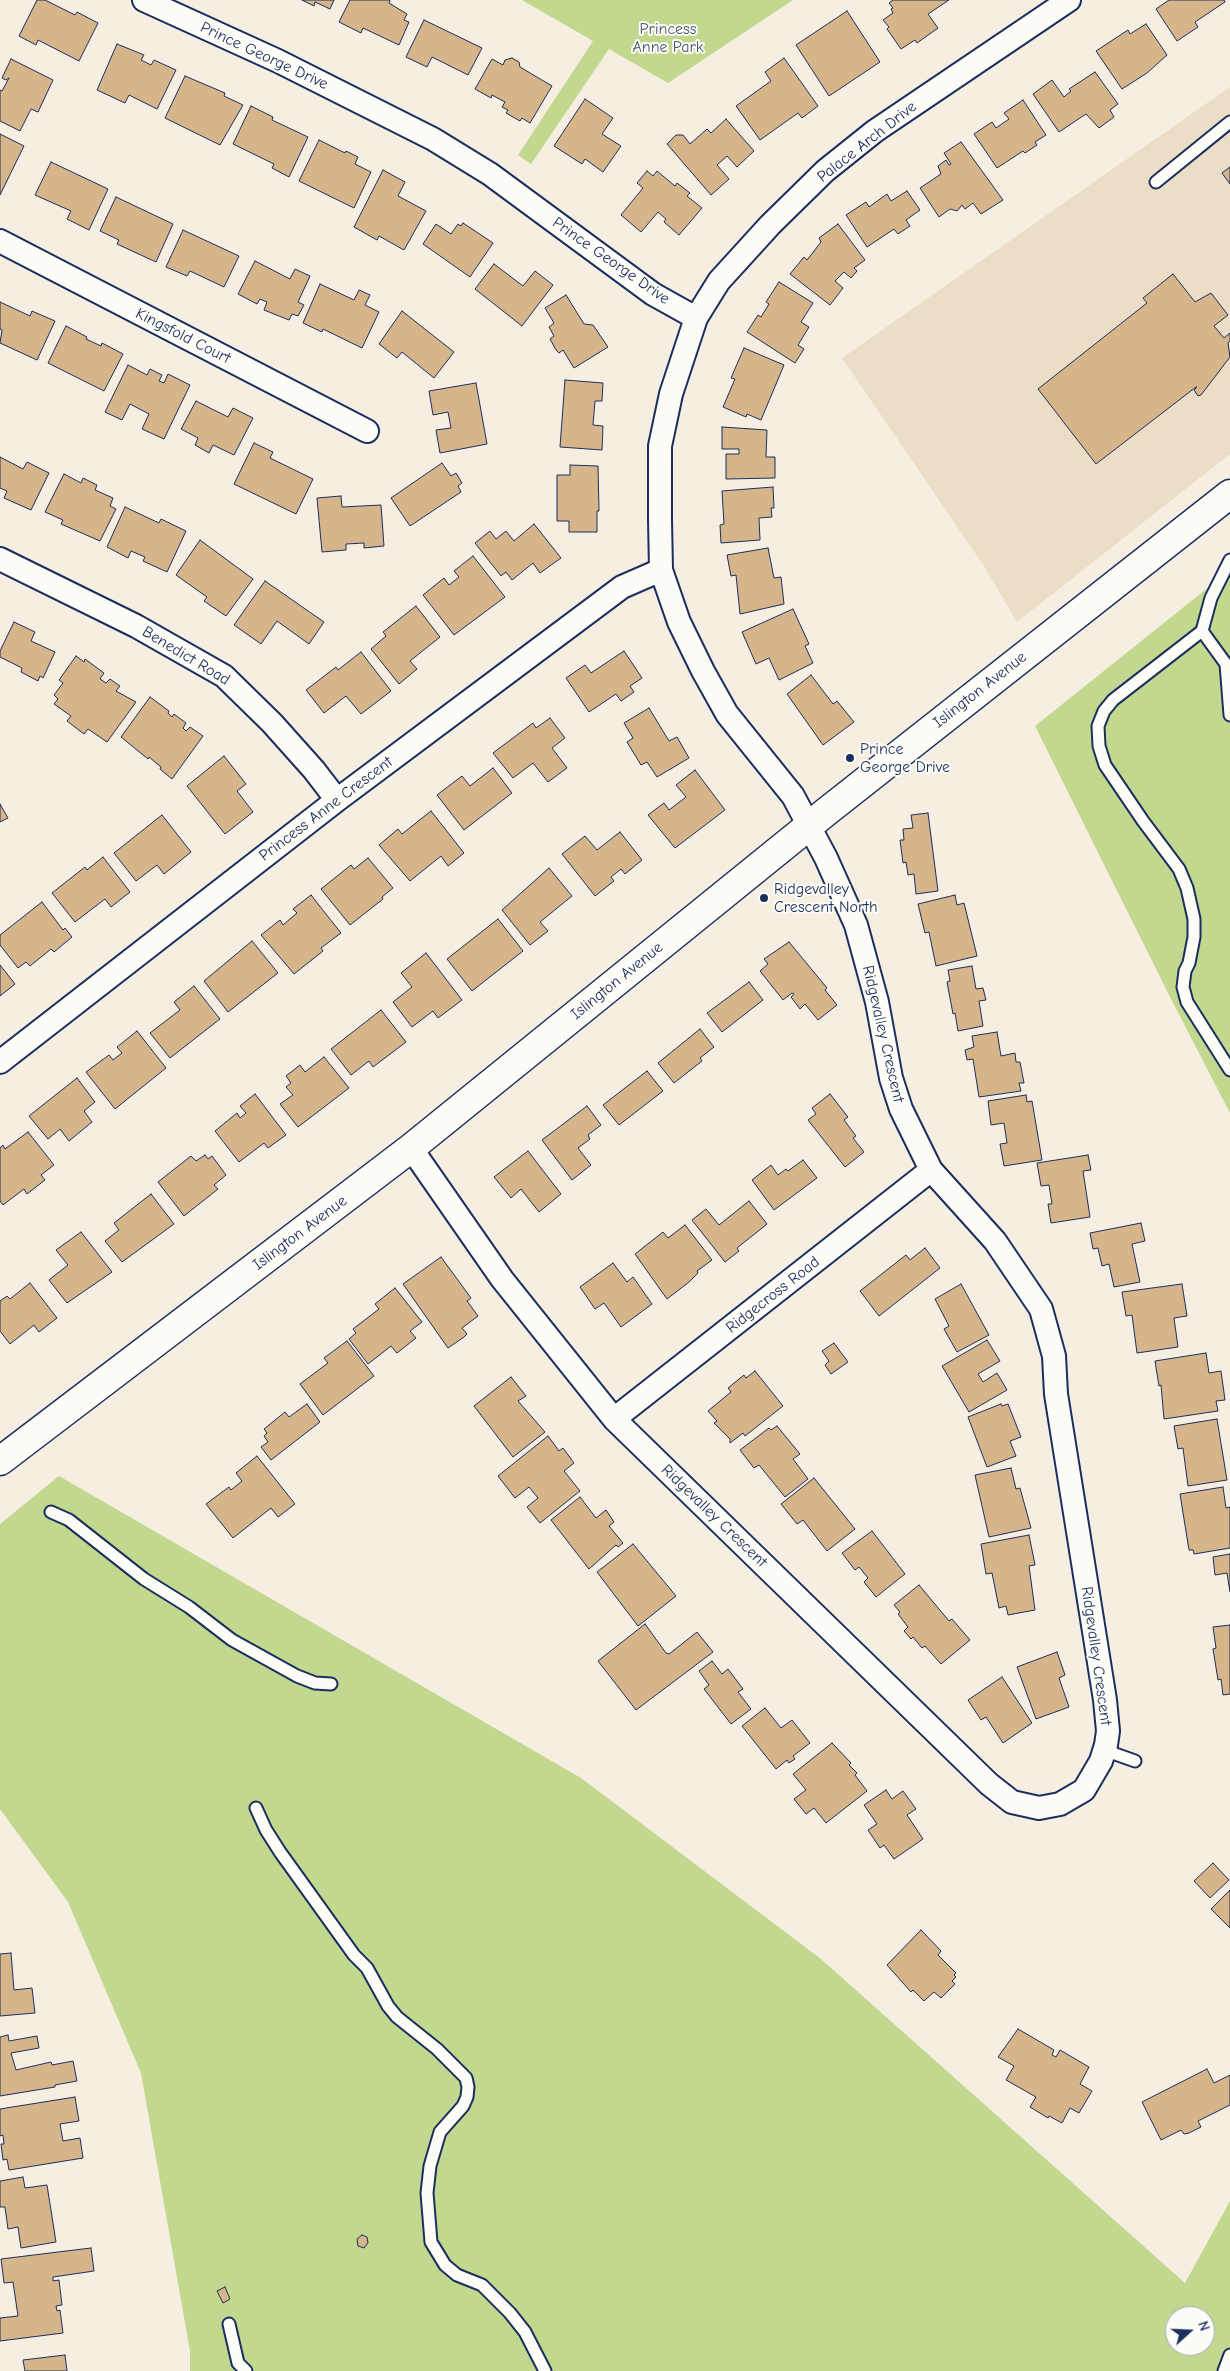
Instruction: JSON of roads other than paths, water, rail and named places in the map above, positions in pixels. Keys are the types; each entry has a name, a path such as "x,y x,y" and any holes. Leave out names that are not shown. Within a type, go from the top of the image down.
{"main road":[{"name":"Islington Avenue","path":"0,1461 412,1148 809,826 1230,494"}],"street":[{"name":"Prince George Drive","path":"144,0 278,61 433,139 490,174 653,294 696,318"},
{"name":"Palace Arch Drive","path":"696,318 719,281 770,225 825,171 876,131 1069,0"},
{"name":"Kingsfold Court","path":"0,241 367,431"},
{"path":"696,318 671,394 660,446 661,570 679,622 702,671 727,714 790,792 809,826"},
{"name":"Benedict Road","path":"0,559 136,626 224,676 272,723 314,770 337,800"},
{"name":"Princess Anne Crescent","path":"0,1062 337,800 622,587 661,570"},
{"name":"Ridgevalley Crescent","path":"412,1148 502,1279 614,1419 989,1784 1012,1802 1039,1808 1060,1804 1084,1790 1093,1777 1104,1750 1108,1731 1105,1700 1056,1394 1054,1356 1048,1331 1041,1309 995,1241 931,1170 901,1109 890,1078 877,1002 856,926 826,858 809,826"},
{"name":"Ridgecross Road","path":"614,1419 931,1170"}],"lane":[{"path":"1156,182 1230,122"},
{"path":"1230,560 1211,598 1202,630 1113,700 1104,711 1098,726 1099,746 1106,765 1143,821 1179,869 1187,888 1194,919 1194,938 1189,962 1184,971 1184,987 1187,1002 1230,1070"},
{"path":"1202,630 1226,664 1230,715"},
{"path":"51,1512 69,1520 144,1579 188,1607 232,1640 297,1676 315,1682 331,1684"},
{"path":"1104,1750 1135,1761"},
{"path":"256,1808 266,1830 280,1852 354,1955 367,1968 388,2006 397,2017 437,2049 466,2078 468,2087 467,2097 463,2106 440,2132 430,2166 427,2193 431,2242 445,2266 457,2275 482,2285 510,2313 525,2332 545,2371"},
{"path":"229,2324 238,2363 246,2371"},
{"path":"1224,2371 1230,2355"}],"place":[{"name":"Prince George Drive","path":"850,758"},
{"name":"Ridgevalley Crescent North","path":"764,898"}],"park label":[{"name":"Princess Anne Park","path":"668,38"}]}
